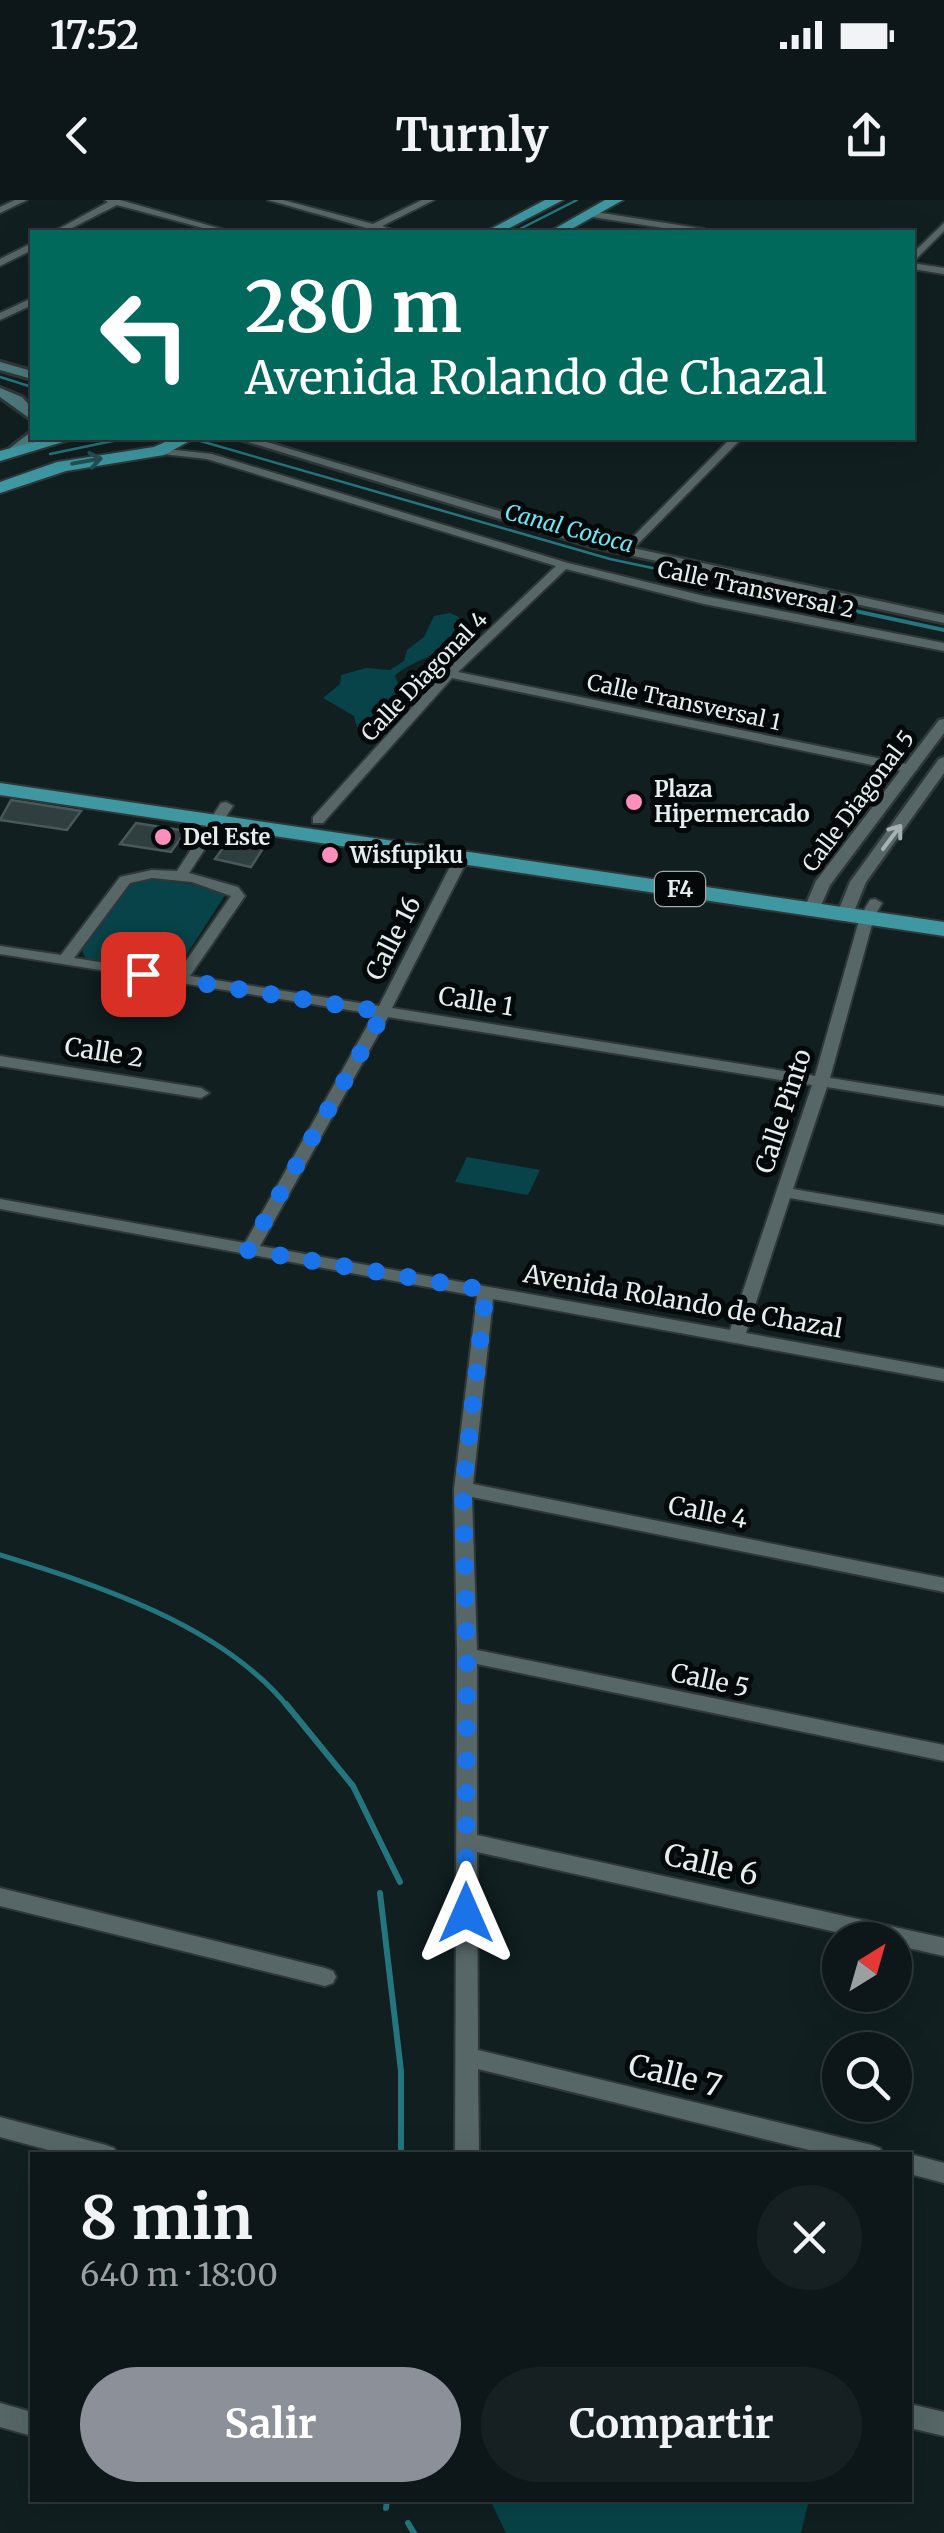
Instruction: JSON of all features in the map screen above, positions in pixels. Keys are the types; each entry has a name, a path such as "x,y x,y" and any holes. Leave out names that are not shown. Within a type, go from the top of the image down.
{"highway":[{"path":"496,230 556,200"},
{"path":"560,230 616,200"},
{"path":"8,454 60,440"},
{"path":"0,488 63,466 174,444"},
{"name":"F4","path":"0,773 462,857 815,901"},
{"name":"F4","path":"0,789 221,814 318,820 859,908 944,929"},
{"name":"F4","path":"859,908 944,913"}],"main road":[{"path":"0,366 28,371"},
{"path":"0,392 17,400 30,414"},
{"path":"8,454 30,436"}],"street":[{"path":"0,210 22,200"},
{"path":"273,200 385,230"},
{"path":"299,207 314,200"},
{"path":"373,227 429,200"},
{"path":"62,230 113,201 219,230"},
{"path":"590,214 691,230"},
{"path":"171,230 188,222"},
{"path":"915,260 944,226"},
{"path":"0,263 30,247"},
{"path":"915,264 944,271"},
{"path":"0,317 30,302"},
{"name":"Calle Transversal 2","path":"247,440 626,550 944,619"},
{"path":"626,550 735,440"},
{"name":"Calle Transversal 2","path":"174,444 564,565 704,600 944,647"},
{"name":"Calle Diagonal 4","path":"318,820 449,674 564,565"},
{"name":"Calle Transversal 1","path":"449,674 911,769"},
{"name":"Calle Diagonal 5","path":"815,901 944,723"},
{"name":"Calle Diagonal 5","path":"859,908 944,762"},
{"path":"180,875 221,814"},
{"name":"Calle 16","path":"248,1250 384,1012 462,857"},
{"path":"66,960 125,880 139,874 180,875 233,890 238,896 180,980"},
{"name":"Calle Pinto","path":"737,1334 820,1081 859,908"},
{"name":"Calle 1","path":"0,950 944,1101"},
{"name":"Calle 2","path":"0,1060 201,1093"},
{"path":"782,1192 944,1220"},
{"name":"Avenida Rolando de Chazal","path":"0,1204 737,1334 944,1375"},
{"path":"468,2152 463,1489 486,1290"},
{"name":"Calle 4","path":"463,1489 944,1584"},
{"name":"Calle 5","path":"467,1655 944,1753"},
{"name":"Calle 6","path":"466,1841 944,1948"},
{"path":"0,1898 325,1977"},
{"name":"Calle 7","path":"465,2056 860,2152"},
{"path":"0,2127 95,2152"},
{"path":"912,2165 944,2173"},
{"path":"0,2415 30,2423"},
{"path":"912,2416 944,2424"}],"shaded area":[{"path":"450,613 459,617 452,640 395,676 402,693 374,729 357,727 354,716 323,698 340,684 341,675 366,668 390,670 404,661 407,650 424,637 434,616"},
{"path":"149,877 218,889 225,895 178,968 165,972 86,959 81,948 132,881"},
{"path":"467,1157 540,1170 528,1195 455,1182"},
{"path":"491,2502 809,2502 801,2533 506,2533"}],"building":[{"path":"11,800 81,811 67,830 0,820"},
{"name":"Del Este","path":"136,823 186,831 171,852 120,844"},
{"path":"233,834 269,839 251,867 215,859"}],"waterway":[{"path":"518,230 577,200"},
{"name":"Canal Cotoca","path":"0,377 30,386"},
{"path":"50,454 117,440"},
{"name":"Canal Cotoca","path":"197,440 610,559 704,579"},
{"name":"Canal Cotoca","path":"692,576 944,630"},
{"path":"0,1555 116,1595 193,1631 261,1678 288,1707"},
{"path":"286,1704 353,1786 400,1882"},
{"path":"380,1893 401,2071 401,2152"},
{"path":"386,2508 387,2502"},
{"path":"408,2523 414,2533"}],"place":[{"name":"Plaza Hipermercado","path":"634,802"},
{"name":"Del Este","path":"163,837"},
{"name":"Wisfupiku","path":"330,855"}],"route":[{"path":"143,974 384,1012 248,1250 486,1290 463,1489 466,1913"}]}
